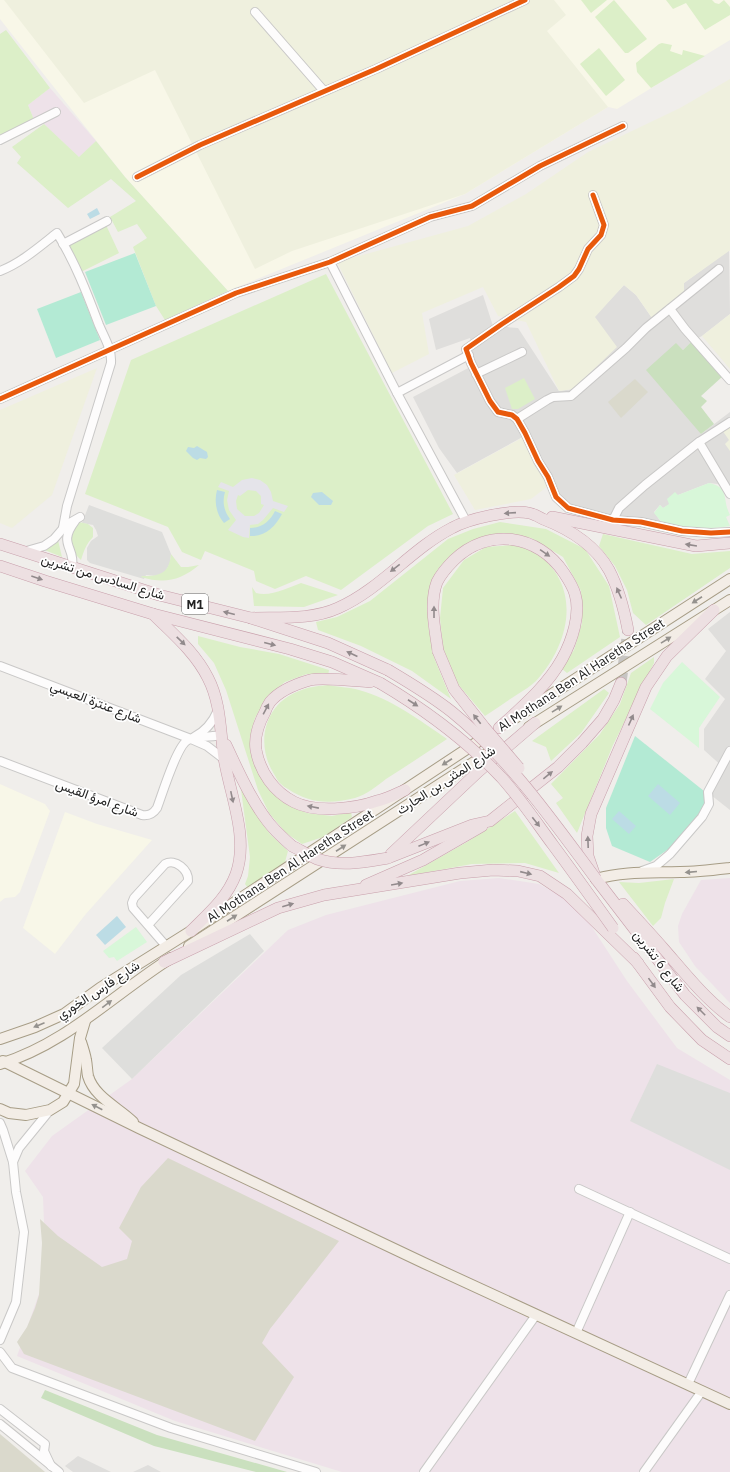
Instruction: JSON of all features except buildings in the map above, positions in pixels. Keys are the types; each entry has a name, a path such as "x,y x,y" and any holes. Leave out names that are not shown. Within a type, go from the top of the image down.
{"highway":[{"path":"251,618 310,616 337,608 359,597 429,542 452,528 466,521 507,513 529,513 696,546 730,543"},
{"path":"529,513 560,525 594,549 609,570 622,599 628,630"},
{"path":"499,728 524,705 554,671 563,658 571,635 576,610 575,595 568,579 558,564 547,553 528,542 508,539 490,540 473,546 460,555 448,567 438,581 434,598 434,618 438,651 454,689 519,768 549,818"},
{"name":"شارع السادس من تشرين","path":"0,544 160,595 251,618 328,643 388,670 421,690 451,711 476,732 513,772 549,818"},
{"name":"شارع السادس من تشرين","path":"0,566 153,614 290,649 332,662 380,683 414,703 464,742 501,778 537,823 613,928"},
{"path":"714,610 667,656 646,687 591,814 587,836 588,856 599,884 617,899 695,985 730,1017"},
{"path":"153,614 185,645 199,662 209,679 218,710 224,759 239,832 240,845 238,867 231,885 225,896 191,930"},
{"path":"380,683 312,679 296,684 270,702 258,724 256,749 264,772 275,789 295,802 316,808 333,808 365,804 378,801 405,790"},
{"path":"358,889 423,860 469,835 490,821 558,767 582,743 603,719 614,700 621,683"},
{"path":"388,858 479,771 536,723"},
{"path":"222,735 235,765 262,814 275,831 292,846 317,858 352,864 388,858 472,825 490,821"},
{"name":"شارع 6 تشرين","path":"549,818 685,995 717,1027 730,1036"},
{"path":"164,962 278,908 324,895 460,873 493,870 518,871 540,876 567,894 638,963"},
{"name":"شارع 6 تشرين","path":"613,928 670,1007 702,1040 730,1059"}],"main road":[{"name":"Al Mothana Ben Al Haretha Street","path":"191,930 730,579"},
{"name":"شارع المثنى بن الحارث","path":"164,962 730,600"},
{"path":"599,884 612,875 638,872 681,872 730,868"},
{"name":"شارع فارس الخوري","path":"0,1039 36,1027 64,1014 100,988 191,930"},
{"name":"شارع فارس الخوري","path":"2,1062 57,1039 85,1021 164,962"},
{"path":"0,1109 9,1113 26,1115 50,1110 64,1102 74,1084 80,1038 85,1021"},
{"path":"80,1038 86,1061 88,1077 96,1090 125,1114 139,1128"},
{"path":"2,1062 157,1137 536,1315 730,1404"}],"street":[{"path":"137,177 200,145 324,91 525,0"},
{"path":"255,12 324,91"},
{"path":"0,140 56,112"},
{"path":"0,399 236,293 330,262 430,217 472,206 540,166 623,126"},
{"path":"593,196 604,225 603,230 599,239 588,250 574,276 466,349 471,363 490,401 498,412 512,415 517,419 526,433 538,461 548,477 556,497 568,508 613,520 641,522 682,531 711,533 730,532"},
{"path":"64,244 107,221"},
{"path":"0,271 8,268 57,233 83,282 110,350 110,363 66,506 63,528"},
{"path":"330,262 397,393 466,521"},
{"path":"517,419 553,397 571,396 626,348 646,328 719,269"},
{"path":"670,309 685,329 730,380"},
{"path":"476,374 522,352"},
{"path":"397,393 469,355"},
{"path":"613,520 620,508 645,485 699,442 730,422"},
{"path":"699,442 730,494"},
{"path":"23,552 44,546 54,539 66,525 78,518 69,529 66,539 69,550 74,559 72,567"},
{"name":"شارع عنترة العبسي","path":"0,666 192,739 207,746 224,759"},
{"path":"192,739 211,724 218,710"},
{"path":"192,739 222,735"},
{"name":"شارع امرؤ القيس","path":"0,761 142,815 148,815 157,808 180,748 184,742 192,739"},
{"path":"638,872 656,866 670,854 702,817 709,804 708,792 730,751"},
{"path":"148,925 188,881 186,871 174,862 165,864 132,900 133,908 166,946"},
{"path":"13,1162 19,1148 50,1110"},
{"path":"0,1123 4,1130 13,1162 16,1192 24,1232 16,1302 0,1340"},
{"path":"579,1189 730,1259"},
{"path":"576,1333 630,1212"},
{"path":"688,1384 730,1295"},
{"path":"424,1472 536,1315"},
{"path":"0,1352 12,1368 19,1371 171,1428 316,1472"},
{"path":"644,1472 702,1391"},
{"path":"0,1409 45,1444 44,1451 51,1466"},
{"path":"0,1424 59,1472"}],"shaded area":[{"path":"0,0 730,0 730,40 617,109 608,107 465,194 228,291 125,177 0,19"},
{"path":"50,88 96,141 79,157 44,124 35,122 28,105"},
{"path":"729,250 730,314 702,336 692,341 683,350 676,344 701,434 730,412 730,495 718,484 709,483 678,495 670,504 663,508 660,505 654,512 661,522 626,521 562,504 550,471 528,434 457,473 439,448 413,397 474,365 470,338 436,350 429,319 483,295 493,326 518,328 559,391 573,389 594,317 624,285 636,295 652,318 684,283"},
{"path":"635,379 648,392 621,418 608,402"},
{"path":"252,478 260,480 267,485 271,492 273,501 288,506 284,512 273,508 258,524 250,525 249,538 243,537 228,530 236,520 229,510 227,500 229,491 218,487 221,482 233,487 242,480","holes":["248,490 256,491 261,496 261,504 264,505 259,513 254,516 245,516 237,509 236,501 238,495 240,496"]},
{"path":"89,505 162,532 171,554 170,563 165,572 157,576 146,575 144,579 90,563 87,560 87,548 91,541 98,536 93,525 82,523"},
{"path":"730,612 730,810 711,795 724,768 704,750 704,729 725,699 705,679 726,651 708,629"},
{"path":"0,784 45,804 50,811 20,892 15,897 5,898 0,902"},
{"path":"65,812 97,824 152,840 85,915 55,954 23,928"},
{"path":"499,878 539,884 566,899 588,921 627,981 677,1048 730,1080 730,1472 342,1472 175,1421 17,1356 46,1274 43,1197 25,1171 52,1136 132,1079 288,930 326,915 460,881"},
{"path":"730,878 730,1003 695,966 679,942 678,926 682,914 701,880"},
{"path":"250,934 264,951 132,1079 102,1048 181,975"},
{"path":"657,1064 730,1093 730,1170 630,1121"},
{"path":"168,1158 339,1241 270,1329 262,1343 294,1377 255,1441 24,1354 17,1342 27,1327 39,1295 42,1243 40,1219 58,1236 102,1267 127,1259 132,1241 119,1228 141,1187"},
{"path":"0,1434 45,1472 0,1472"},
{"path":"78,1456 111,1472 73,1472 65,1466"},
{"path":"148,1465 161,1472 133,1472"}],"green space":[{"path":"4,0 554,0 566,15 547,31 608,107 465,194 292,251 255,269 155,70 84,103"},
{"path":"581,0 607,0 591,13"},
{"path":"614,0 647,39 628,53 625,53 595,17"},
{"path":"666,0 712,0 719,4 724,0 730,7 730,15 705,30 686,3 673,9"},
{"path":"6,30 50,88 28,105 35,122 1,136 0,34"},
{"path":"662,43 672,45 670,51 682,55 683,50 705,56 651,88 637,72 636,63"},
{"path":"599,48 625,80 606,96 580,64"},
{"path":"730,79 730,251 684,283 684,293 652,318 636,295 624,285 595,317 617,347 573,389 559,391 526,322 498,316 483,287 422,313 429,354 392,373 337,262 468,226 526,194 588,152 680,108"},
{"path":"44,124 79,157 96,141 125,177 228,291 165,320 156,306 133,247 147,238 137,224 118,232 110,217 136,201 111,179 68,208 17,163 21,157 12,147"},
{"path":"106,225 119,253 81,272 67,244"},
{"path":"135,253 156,306 106,325 85,272"},
{"path":"326,274 453,514 428,526 341,590 306,576 275,589 256,581 254,571 205,551 201,560 182,552 168,527 85,494 131,360"},
{"path":"81,292 100,340 56,358 37,309"},
{"path":"730,314 730,369 702,336"},
{"path":"692,341 723,376 701,396 707,401 701,407 714,424 701,434 646,370 676,343 683,350"},
{"path":"97,368 52,495 12,528 0,523 0,410"},
{"path":"524,378 535,399 518,409 512,409 505,388"},
{"path":"730,426 730,451 725,444 729,440 722,430"},
{"path":"522,438 548,486 531,499 475,510 454,475"},
{"path":"709,483 716,485 723,491 730,515 726,517 730,526 697,528 664,525 654,513 660,505 663,508 669,504 667,499 675,492 678,495"},
{"path":"79,522 88,524 93,528 93,537 87,545 81,560 71,550 70,530 76,523"},
{"path":"500,522 546,529 585,549 609,586 620,637 567,673 561,668 574,650 582,623 581,591 563,557 531,538 506,534 483,537 461,547 438,569 428,595 428,625 435,660 451,699 412,671 361,646 318,630 316,622 337,617 370,601 448,539 473,529"},
{"path":"603,534 692,554 730,551 730,568 646,625 633,613 627,590 615,566 599,546"},
{"path":"58,540 62,557 42,549"},
{"path":"513,545 536,553 551,566 561,582 566,598 566,616 563,633 557,650 548,666 536,681 485,716 457,683 443,648 440,618 443,588 464,560 486,547"},
{"path":"171,554 181,567 199,565 185,575 172,580 157,580 141,577 159,574 166,570"},
{"path":"301,583 338,595 304,607 254,606 252,587 256,593 267,594"},
{"path":"198,636 240,647 279,654 329,670 328,676 307,674 285,682 267,697 255,718 250,738 253,761 264,783 284,803 307,813 332,816 351,812 352,817 323,837 302,844 286,833 269,813 258,790 226,690 214,663 198,644"},
{"path":"654,657 654,663 613,745 577,833 556,803 563,798 551,784 600,734 620,704 631,673"},
{"path":"682,662 720,697 699,728 699,748 650,709 663,683"},
{"path":"328,685 355,689 382,698 394,704 447,739 359,797 329,802 304,798 284,787 274,774 268,762 265,750 264,738 266,726 278,705 287,697 299,691 317,686"},
{"path":"604,689 609,693 581,733 551,761 546,747 532,741"},
{"path":"635,736 709,795 703,810 670,848 650,862 612,846 606,828 606,808"},
{"path":"238,767 256,814 270,834 288,851 285,862 248,888 245,884 248,876 250,857"},
{"path":"515,811 559,873 525,863 472,864 407,876 467,842"},
{"path":"674,879 661,918 653,926 619,882 639,883"},
{"path":"136,927 147,942 117,961 114,957 109,958 103,951"},
{"path":"45,1390 157,1435 287,1472 256,1472 154,1446 41,1398"}],"water":[{"path":"97,208 100,214 90,219 87,214"},
{"path":"197,446 207,452 208,457 206,459 200,458 197,460 186,451 188,447 194,448"},
{"path":"217,490 225,492 224,506 230,519 224,523 219,516 216,507"},
{"path":"322,492 333,501 331,505 319,505 311,497 313,493"},
{"path":"275,511 282,514 273,527 260,535 250,536 250,528 258,527 265,523 271,518"},
{"path":"658,784 680,803 670,815 648,796"},
{"path":"619,811 636,826 629,834 612,819"},
{"path":"117,916 126,927 105,945 96,935"}],"tunnel":[{"path":"621,683 628,630"}],"cycle path":[{"path":"137,177 200,145 376,69 525,0"},
{"path":"0,399 236,293 330,262 430,217 472,206 540,166 623,126"},
{"path":"593,195 604,225 601,235 588,249 579,269 574,276 466,349 471,363 490,401 498,412 512,415 517,419 538,461 548,477 556,497 568,508 613,520 641,522 682,531 711,533 730,532"}]}
